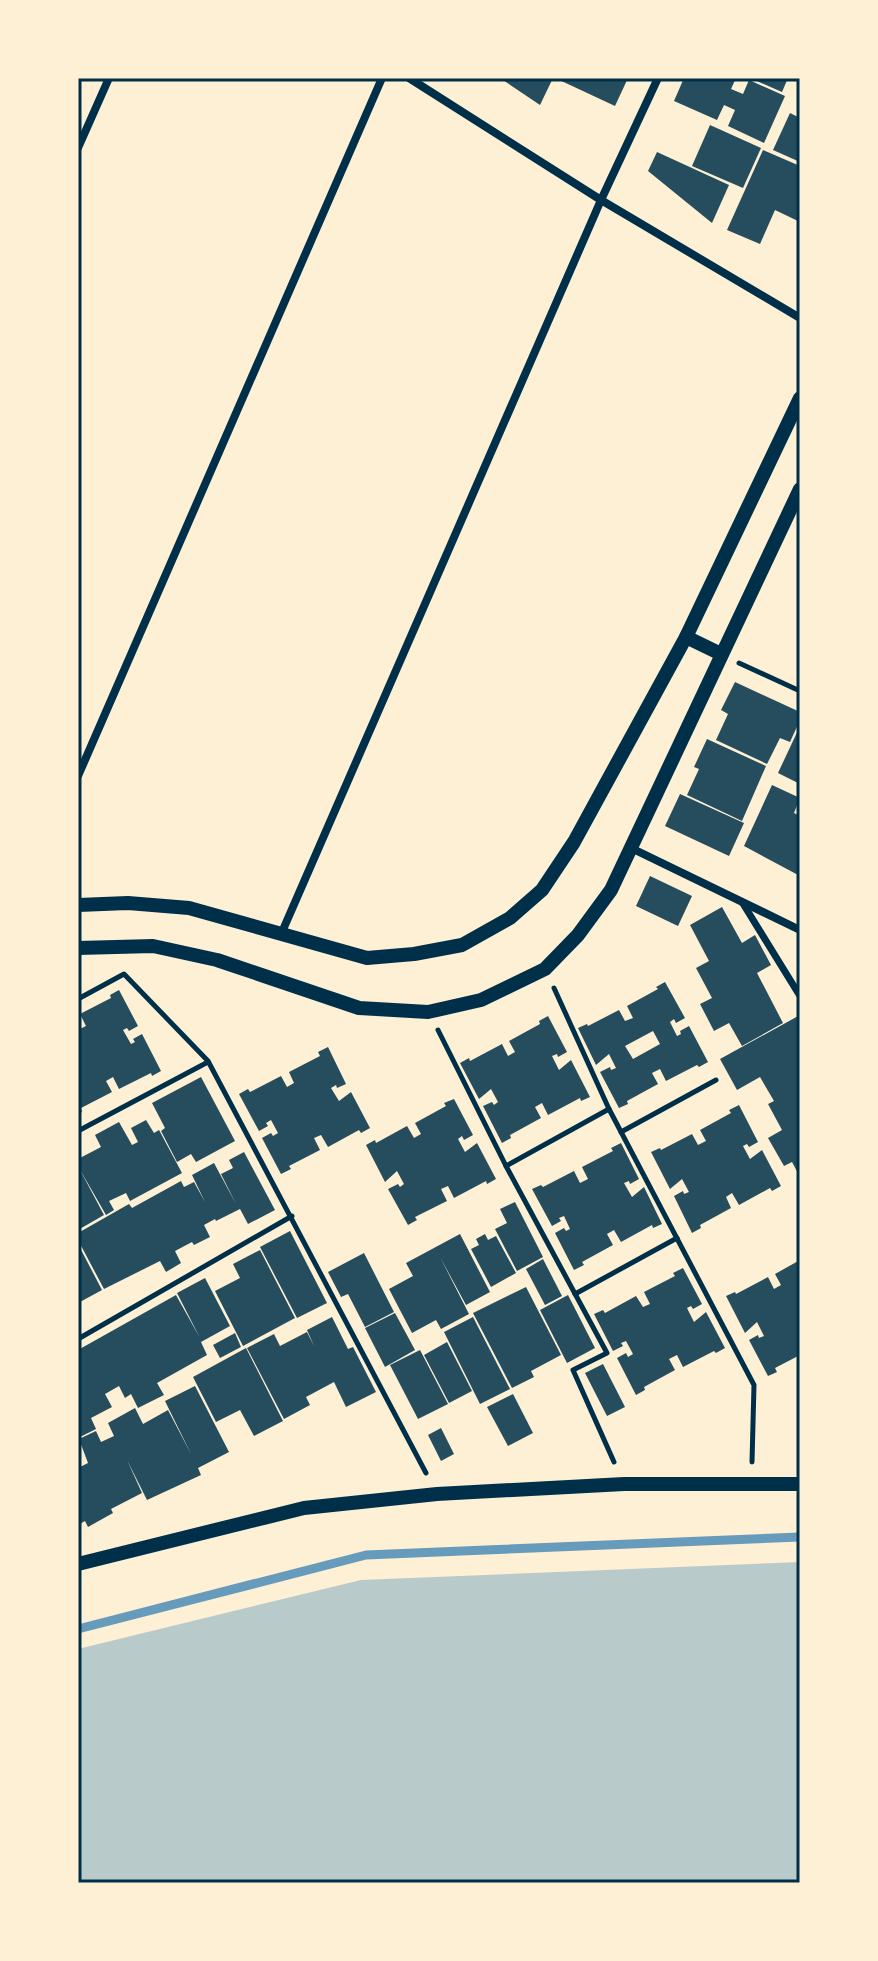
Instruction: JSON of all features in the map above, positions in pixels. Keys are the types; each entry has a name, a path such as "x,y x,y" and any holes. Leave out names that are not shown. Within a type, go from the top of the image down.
{"street":[{"path":"78,148 109,78"},
{"path":"78,776 382,78"},
{"path":"409,78 601,200 800,318"},
{"path":"282,932 601,200 658,78"},
{"path":"78,905 128,903 189,908 367,958 414,954 462,945 510,918 542,890 574,842 686,637 800,398"},
{"path":"78,948 153,946 217,960 359,1008 428,1012 481,1000 545,969 578,935 603,901 800,489"},
{"path":"686,637 721,654"},
{"path":"631,848 800,930"},
{"path":"742,902 800,996"},
{"path":"78,1564 304,1508 437,1494 624,1484 800,1484"}],"path":[{"path":"721,654 800,691"},
{"path":"545,969 609,1109 754,1385 752,1485"},
{"path":"78,999 124,974 208,1061 437,1494"},
{"path":"428,1012 506,1166 607,1353 573,1370 624,1484"},
{"path":"78,1131 208,1061"},
{"path":"621,1132 716,1080"},
{"path":"506,1166 609,1109"},
{"path":"78,1339 292,1216"},
{"path":"575,1294 677,1238"}],"shaded area":[{"path":"800,1562 800,1883 78,1883 78,1649 361,1580"}],"building":[{"path":"500,78 553,78 540,105"},
{"path":"555,78 628,78 615,106"},
{"path":"684,78 736,78 731,89 743,94 749,80 785,96 764,143 728,126 735,110 724,105 717,120 674,101"},
{"path":"750,78 788,78 782,92"},
{"path":"790,113 800,118 800,162 773,150"},
{"path":"710,125 761,148 743,188 692,166"},
{"path":"763,150 800,166 800,222 775,210 760,244 727,230"},
{"path":"657,152 729,185 712,223 648,171"},
{"path":"735,682 800,712 800,720 790,742 780,738 767,764 716,740 728,714 721,710"},
{"path":"800,726 800,784 778,773"},
{"path":"707,739 766,766 742,821 687,795 699,769 694,767"},
{"path":"772,785 800,798 794,813 800,816 800,876 744,846"},
{"path":"680,794 744,823 729,856 665,826"},
{"path":"650,876 692,896 678,926 636,906"},
{"path":"722,907 742,943 755,935 771,965 757,973 783,1023 742,1046 729,1023 714,1031 700,1004 712,998 696,968 709,961 690,925"},
{"path":"665,982 685,1018 676,1023 674,1019 670,1022 677,1036 689,1026 708,1062 666,1081 660,1069 652,1073 658,1084 619,1108 600,1072 610,1067 611,1070 616,1068 609,1054 596,1065 578,1028 619,1010 625,1021 633,1018 627,1006 658,989 656,987","holes":["653,1031 660,1044 633,1059 625,1046"]},
{"path":"119,990 138,1026 129,1031 127,1028 123,1030 131,1044 142,1034 161,1071 119,1089 113,1077 106,1081 112,1092 81,1108 82,1112 78,1114 78,1030 86,1026 80,1014 111,998 110,995"},
{"path":"800,1015 800,1177 792,1162 784,1166 768,1138 782,1130 768,1104 774,1101 760,1077 737,1090 720,1059"},
{"path":"548,1016 567,1052 558,1057 557,1054 552,1056 559,1070 571,1060 590,1097 581,1101 580,1098 548,1115 542,1103 535,1107 541,1118 510,1135 511,1138 502,1143 483,1106 498,1102 491,1089 479,1099 460,1063 502,1044 508,1056 515,1052 509,1041 540,1024 539,1021"},
{"path":"328,1047 346,1084 331,1088 339,1101 351,1092 370,1128 361,1133 359,1130 328,1147 321,1135 314,1138 320,1150 289,1166 291,1169 281,1174 262,1138 278,1133 271,1120 259,1131 239,1094 248,1089 250,1092 281,1076 287,1087 294,1083 289,1072 320,1056 318,1052"},
{"path":"201,1077 235,1141 196,1162 191,1154 177,1162 161,1131 165,1128 152,1103"},
{"path":"454,1099 473,1135 464,1140 462,1136 458,1139 465,1152 477,1143 496,1179 454,1198 448,1186 441,1189 447,1201 415,1217 417,1220 408,1225 388,1189 404,1184 397,1171 385,1182 366,1145 407,1126 414,1138 421,1134 415,1123"},
{"path":"739,1105 758,1142 749,1147 747,1144 743,1146 750,1159 762,1150 781,1186 772,1191 770,1188 739,1205 732,1193 726,1197 731,1208 700,1225 701,1228 692,1233 674,1196 683,1191 684,1194 689,1192 682,1179 670,1189 651,1152 692,1134 698,1145 706,1141 700,1130 731,1113 729,1110"},
{"path":"146,1120 154,1133 159,1130 182,1173 130,1201 126,1193 109,1201 114,1210 106,1215 79,1168 104,1215 78,1230 78,1159 101,1147 95,1135 119,1122 132,1145 138,1142 131,1128"},
{"path":"621,1143 639,1179 630,1184 629,1181 624,1183 632,1197 644,1187 662,1224 653,1228 652,1225 621,1242 614,1230 607,1234 613,1245 582,1262 584,1265 574,1270 555,1233 564,1228 566,1231 570,1229 564,1216 552,1226 532,1189 543,1187 574,1171 580,1183 588,1179 582,1167 613,1151 611,1148"},
{"path":"244,1152 275,1210 248,1224 240,1209 215,1219 204,1225 210,1237 175,1251 181,1263 166,1272 160,1261 104,1289 78,1240 78,1233 129,1204 132,1208 181,1181 184,1187 194,1182 205,1202 192,1175 214,1163 236,1204 221,1174 233,1168 229,1160"},
{"path":"515,1202 543,1257 517,1271 495,1229 507,1223 500,1209"},
{"path":"290,1231 327,1303 297,1318 260,1247"},
{"path":"460,1234 490,1292 466,1305 440,1257 469,1314 441,1329 436,1320 412,1333 389,1289 413,1276 406,1263"},
{"path":"485,1234 488,1240 496,1236 516,1273 491,1287 471,1249 479,1245 476,1239"},
{"path":"78,1244 102,1290 80,1302 78,1299"},
{"path":"260,1250 295,1318 243,1346 215,1291 240,1278 233,1264"},
{"path":"364,1253 394,1312 365,1327 348,1294 341,1297 328,1272"},
{"path":"543,1259 562,1296 545,1305 526,1269"},
{"path":"800,1260 800,1355 775,1368 777,1372 768,1376 749,1340 758,1335 759,1338 764,1336 757,1322 745,1333 726,1296 768,1277 774,1289 781,1285 775,1274"},
{"path":"683,1268 702,1304 693,1309 691,1306 687,1308 694,1322 706,1312 725,1348 683,1367 677,1355 669,1359 675,1370 644,1387 645,1390 636,1395 617,1358 626,1353 628,1357 633,1354 626,1341 613,1351 594,1314 603,1310 605,1313 636,1296 643,1307 650,1304 644,1292 675,1276 673,1273"},
{"path":"205,1278 230,1326 201,1342 207,1355 157,1383 164,1395 138,1408 131,1394 125,1398 119,1386 105,1394 112,1407 91,1418 96,1429 78,1438 78,1350 176,1295 200,1338 177,1293"},
{"path":"526,1287 561,1355 531,1371 534,1377 512,1388 473,1313"},
{"path":"568,1295 595,1348 567,1363 540,1310"},
{"path":"395,1313 415,1350 385,1367 365,1328"},
{"path":"332,1317 348,1349 353,1347 376,1392 346,1407 334,1382 306,1397 310,1405 284,1419 247,1348 274,1334 280,1346 307,1332 314,1346 307,1330"},
{"path":"473,1317 510,1389 480,1404 444,1332"},
{"path":"235,1333 241,1347 220,1358 213,1345"},
{"path":"447,1342 472,1391 449,1403 424,1355"},
{"path":"246,1348 283,1421 254,1436 240,1410 216,1422 193,1377"},
{"path":"420,1350 448,1404 418,1419 390,1365"},
{"path":"603,1364 625,1407 607,1416 585,1373"},
{"path":"195,1386 229,1452 198,1468 201,1475 147,1500 127,1460 142,1493 111,1509 113,1513 88,1527 85,1521 78,1525 78,1468 88,1463 79,1439 96,1431 101,1442 114,1436 108,1423 135,1408 143,1424 168,1410 191,1454 165,1401"},
{"path":"513,1394 533,1433 508,1446 487,1407"},
{"path":"441,1428 454,1454 441,1461 428,1435"}],"waterway":[{"path":"78,1629 366,1555 800,1537"}]}
